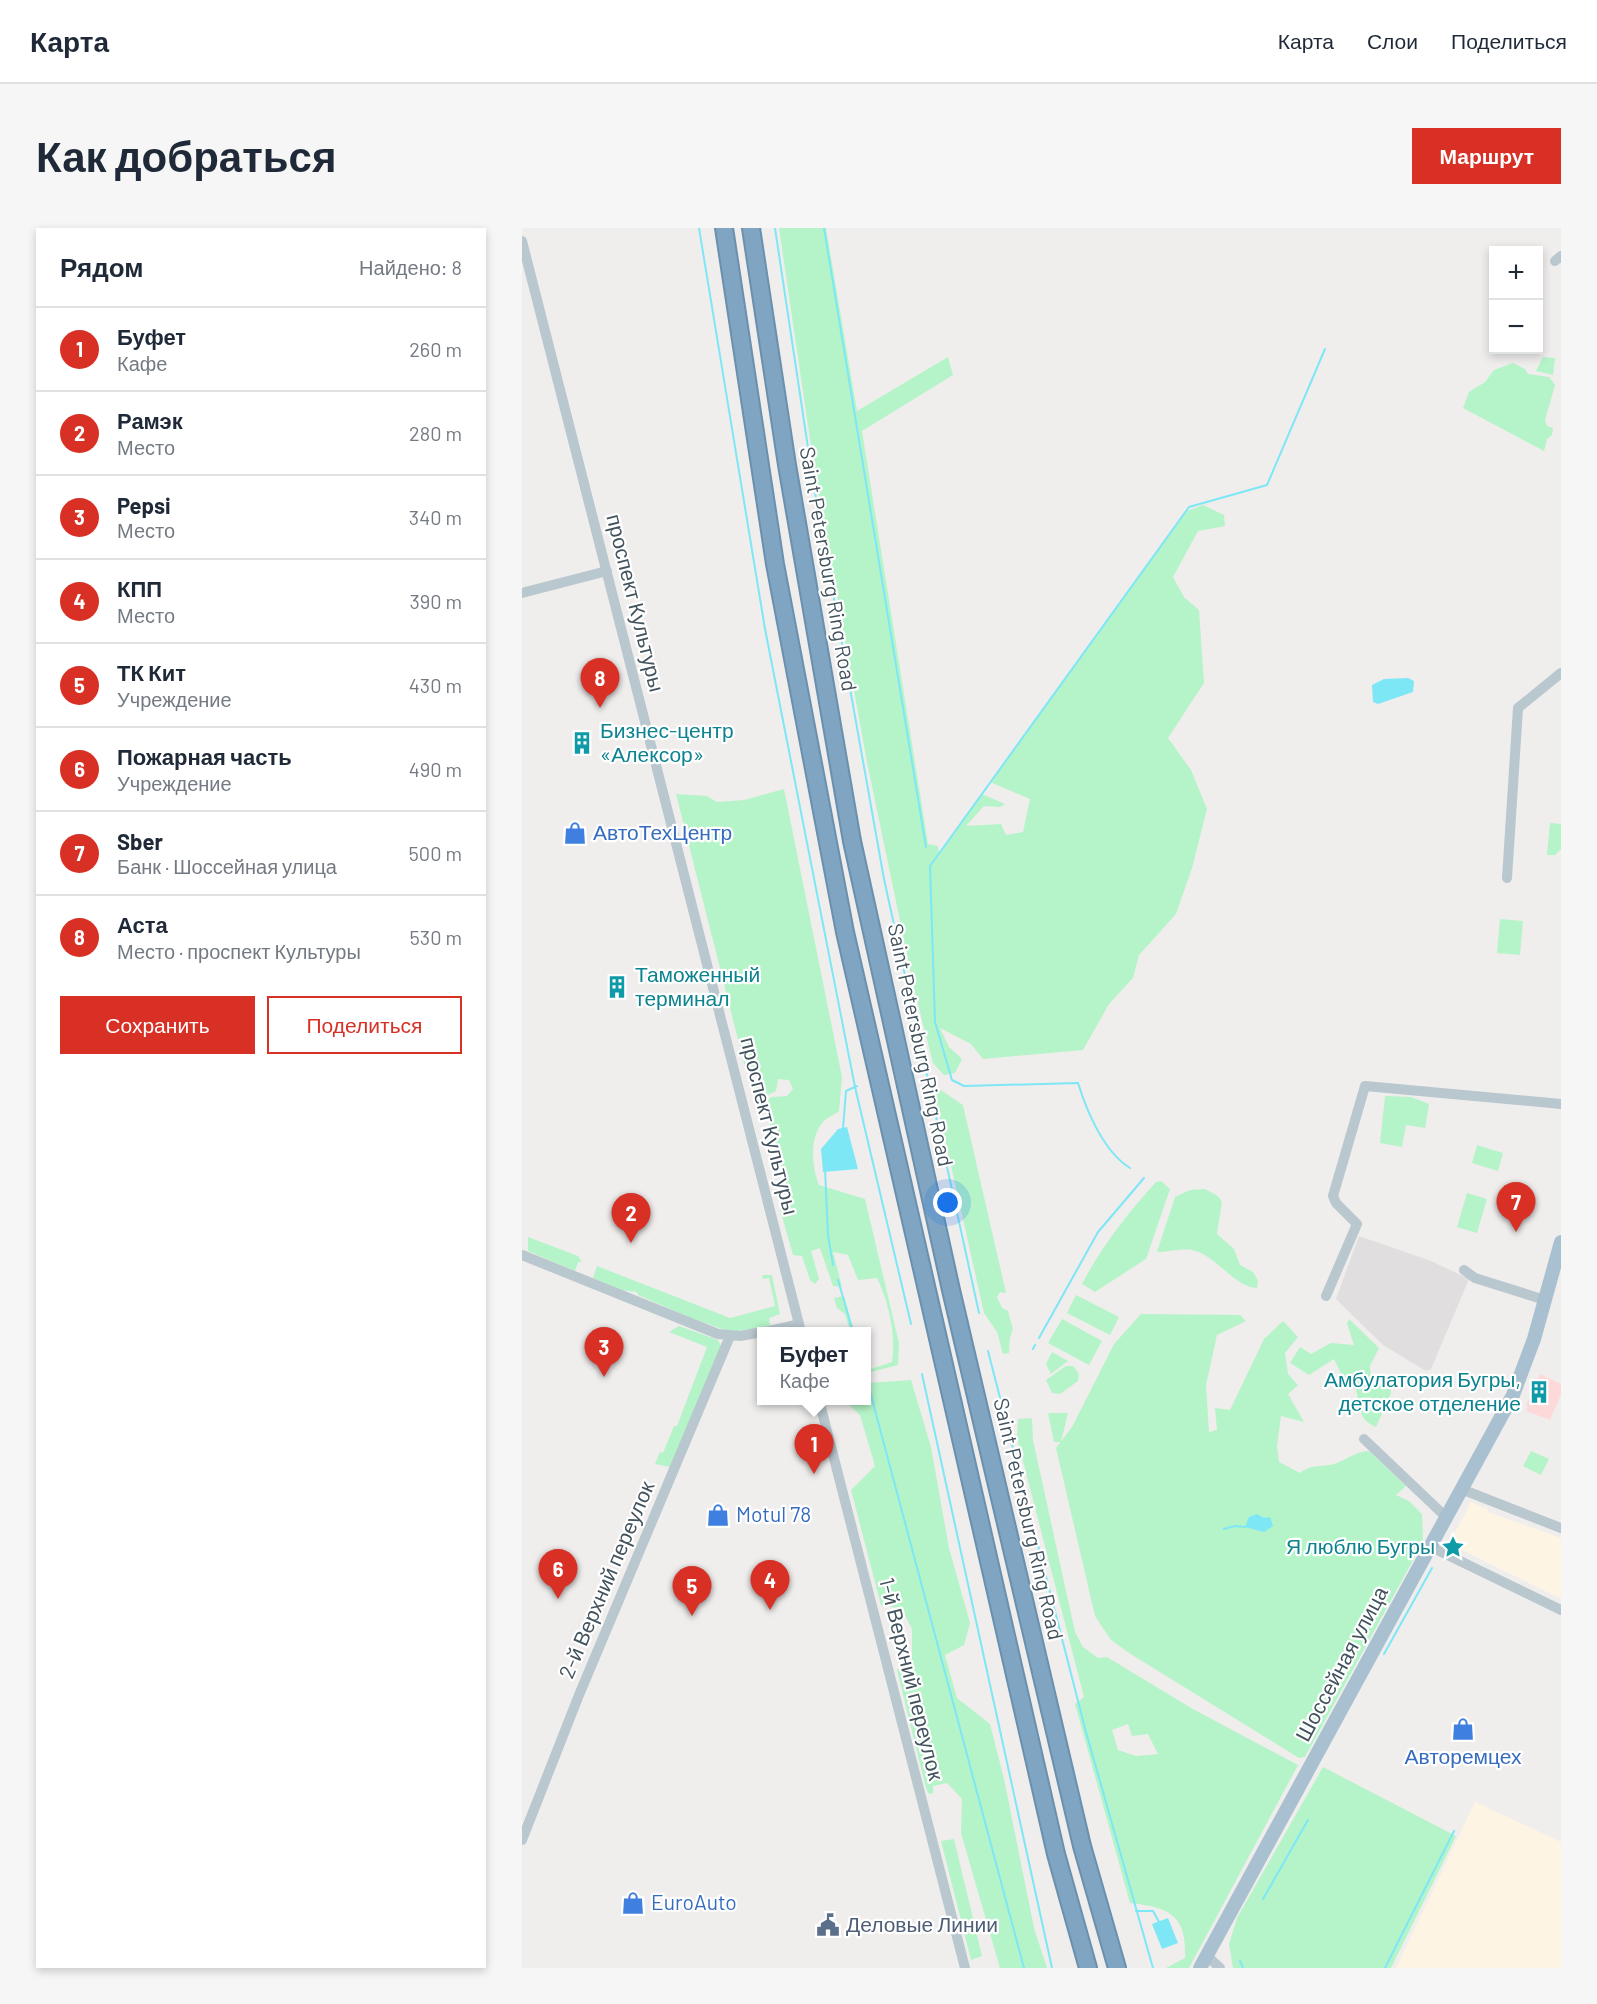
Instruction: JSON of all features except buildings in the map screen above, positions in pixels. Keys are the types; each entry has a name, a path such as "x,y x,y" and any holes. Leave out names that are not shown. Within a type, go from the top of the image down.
{"highway":[{"path":"724,228 775,564 845,932 1056,1854 1088,1968"},
{"name":"Saint Petersburg Ring Road","path":"751,228 787,465 852,841 954,1302 1082,1846 1117,1968"}],"main road":[{"name":"Шоссейная улица","path":"1204,1962 1524,1370 1558,1260 1561,1242"}],"street":[{"name":"проспект Культуры","path":"522,241 800,1327"},
{"path":"522,594 607,572"},
{"path":"1506,878 1518,708 1561,673"},
{"path":"1326,1296 1357,1224 1336,1203 1333,1196 1365,1086 1561,1104"},
{"path":"522,1255 704,1328 730,1336 757,1333"},
{"path":"1464,1270 1475,1278 1545,1300"},
{"name":"2-й Верхний переулок","path":"522,1840 583,1685 730,1336"},
{"name":"1-й Верхний переулок","path":"820,1405 965,1968"},
{"path":"1364,1439 1446,1516"},
{"path":"1461,1489 1561,1528"},
{"path":"1429,1546 1561,1610"},
{"path":"1204,1962 1220,1968"}],"shaded area":[{"path":"1359,1236 1431,1261 1469,1279 1431,1369 1426,1371 1383,1345 1336,1299"},
{"path":"1540,1374 1561,1384 1561,1394 1550,1420 1526,1411 1528,1406 1526,1405"},
{"path":"1471,1502 1488,1509 1488,1512 1561,1538 1561,1599 1452,1545 1451,1540"},
{"path":"1475,1802 1561,1842 1561,1968 1396,1968"}],"green space":[{"path":"779,228 826,228 857,411 948,357 953,375 862,431 928,844 938,846 939,854 982,794 1005,804 1000,807 984,806 966,826 1001,824 1006,835 1023,832 1030,799 990,782 1187,511 1203,505 1224,515 1225,526 1198,531 1173,577 1184,597 1199,610 1204,683 1168,738 1191,770 1207,809 1192,868 1176,914 1139,955 1133,978 1109,1004 1083,1050 983,1059 971,1044 940,1028 949,1047 962,1059 955,1073 944,1075 933,1063 915,993 867,762 816,480"},
{"path":"1543,357 1555,358 1553,375 1536,371"},
{"path":"1513,363 1525,369 1528,374 1549,377 1555,385 1545,420 1547,426 1553,428 1552,435 1547,439 1544,451 1463,408 1469,392 1485,382 1494,370"},
{"path":"784,789 842,1077 839,1111 822,1123 815,1137 813,1154 815,1170 819,1185 865,1199 899,1343 898,1365 871,1372 871,1369 892,1362 892,1330 885,1298 877,1278 858,1280 848,1255 833,1252 842,1287 833,1286 820,1248 811,1251 819,1279 815,1284 810,1280 802,1256 793,1255 780,1209 790,1198 764,1101 772,1097 787,1096 793,1089 789,1080 778,1079 776,1091 763,1097 756,1074 746,1071 676,794 707,796 717,802 744,800"},
{"path":"1550,823 1561,824 1561,849 1555,855 1547,855"},
{"path":"1500,919 1523,921 1520,955 1497,953"},
{"path":"933,1085 963,1105 1006,1293 1000,1292 997,1297 1002,1308 1008,1311 1013,1329 1009,1353 1003,1354 997,1332 984,1313"},
{"path":"1385,1096 1411,1097 1429,1104 1425,1128 1406,1125 1402,1147 1380,1143"},
{"path":"1477,1145 1503,1153 1498,1171 1472,1163"},
{"path":"1161,1181 1170,1189 1146,1259 1095,1292 1082,1284 1125,1218 1156,1182"},
{"path":"1205,1189 1218,1196 1222,1202 1217,1234 1234,1249 1240,1265 1253,1272 1258,1281 1257,1288 1242,1283 1196,1251 1157,1252 1175,1197 1190,1190"},
{"path":"1467,1193 1487,1199 1477,1233 1457,1227"},
{"path":"528,1237 578,1256 582,1262 578,1262 575,1271 528,1251"},
{"path":"597,1266 730,1318 775,1306 769,1278 763,1279 762,1275 772,1275 780,1314 769,1318 770,1326 731,1332 691,1318 638,1295 637,1292 621,1290 593,1278"},
{"path":"1076,1295 1119,1317 1110,1335 1067,1313"},
{"path":"844,1296 853,1327 849,1327 845,1314 837,1308 834,1298"},
{"path":"1141,1314 1240,1315 1246,1321 1217,1335 1206,1385 1209,1432 1217,1430 1215,1408 1230,1410 1264,1339 1283,1321 1298,1337 1285,1353 1288,1374 1298,1385 1288,1394 1304,1422 1281,1416 1277,1446 1279,1462 1300,1473 1309,1468 1337,1463 1369,1451 1406,1486 1396,1495 1409,1501 1422,1514 1423,1542 1305,1757 1299,1758 1129,1653 1111,1640 1095,1616 1056,1448 1072,1427 1114,1344"},
{"path":"1062,1319 1102,1341 1089,1365 1048,1343"},
{"path":"1349,1319 1379,1348 1370,1366 1371,1379 1390,1383 1391,1393 1376,1427 1363,1416 1356,1389 1345,1382 1334,1359 1309,1375 1290,1363 1300,1347 1311,1354 1331,1343 1354,1345 1347,1324"},
{"path":"679,1326 718,1340 721,1346 670,1467 655,1464 660,1452 663,1453 674,1426 677,1426 707,1347 669,1332"},
{"path":"1052,1352 1068,1361 1051,1374 1046,1364"},
{"path":"1066,1366 1073,1366 1079,1374 1078,1381 1060,1394 1052,1393 1046,1380"},
{"path":"911,1380 931,1447 949,1548 970,1623 964,1645 945,1655 957,1698 990,1724 1004,1779 1034,1928 1047,1968 1000,1968 961,1833 962,1799 947,1783 933,1786 933,1793 929,1794 926,1788 897,1670 912,1658 912,1629 902,1609 881,1605 851,1490 875,1466 860,1415 849,1405 871,1405 871,1383"},
{"path":"1048,1413 1068,1413 1061,1442 1054,1442"},
{"path":"1032,1418 1033,1440 1075,1632 1083,1647 1098,1658 1107,1657 1191,1708 1298,1765 1189,1968 1166,1968 1185,1958 1183,1932 1173,1916 1155,1907 1130,1903 1075,1704 1084,1697 1017,1438 1018,1419","holes":["1128,1724 1132,1736 1148,1734 1158,1754 1136,1756 1118,1750 1112,1730"]},
{"path":"1531,1451 1549,1459 1541,1475 1523,1466"},
{"path":"1323,1767 1456,1836 1391,1968 1233,1968 1229,1944 1237,1918"},
{"path":"954,1839 982,1956 971,1960 941,1841"}],"water":[{"path":"1408,678 1414,681 1413,692 1378,704 1373,702 1372,685 1384,679"},
{"path":"847,1127 858,1169 823,1172 821,1149 838,1129"},
{"path":"1257,1514 1264,1518 1270,1517 1273,1526 1264,1532 1245,1527 1249,1517"},
{"path":"1168,1918 1178,1943 1162,1949 1152,1924"}],"waterway":[{"path":"699,228 765,629 855,1087 911,1324"},
{"path":"775,228 813,481 884,879 979,1313"},
{"path":"824,228 926,847"},
{"path":"1130,1168 1104,1142 1086,1106 1078,1083 964,1086 952,1080 935,1022 930,866 1189,507 1267,485 1325,349"},
{"path":"843,1128 846,1091 857,1086"},
{"path":"825,1169 828,1235 833,1265"},
{"path":"1039,1338 1098,1232 1144,1178"},
{"path":"838,1280 852,1327"},
{"path":"1033,1349 1035,1345"},
{"path":"988,1351 1086,1732 1153,1968"},
{"path":"922,1374 1052,1968"},
{"path":"871,1395 1024,1968"},
{"path":"1224,1529 1235,1526 1245,1527"},
{"path":"1384,1654 1432,1568"},
{"path":"1263,1899 1308,1820"},
{"path":"1385,1968 1454,1831"},
{"path":"1136,1911 1153,1911 1159,1922"},
{"path":"1240,1961 1243,1968"}],"place":[{"name":"Аста","path":"600,708"},
{"name":"Бизнес-центр «Алексор»","path":"582,743"},
{"name":"АвтоТехЦентр","path":"575,833"},
{"name":"Таможенный терминал","path":"617,987"},
{"name":"Sber","path":"1516,1232"},
{"name":"Рамэк","path":"631,1243"},
{"name":"Pepsi","path":"604,1377"},
{"name":"Амбулатория Бугры, детское отделение","path":"1539,1392"},
{"name":"Буфет","path":"814,1474"},
{"name":"Motul 78","path":"718,1515"},
{"name":"Я люблю Бугры","path":"1453,1547"},
{"name":"Пожарная часть","path":"558,1599"},
{"name":"КПП","path":"770,1610"},
{"name":"ТК Кит","path":"692,1616"},
{"name":"Авторемцех","path":"1463,1729"},
{"name":"EuroAuto","path":"633,1903"},
{"name":"Деловые Линии","path":"828,1925"}]}
